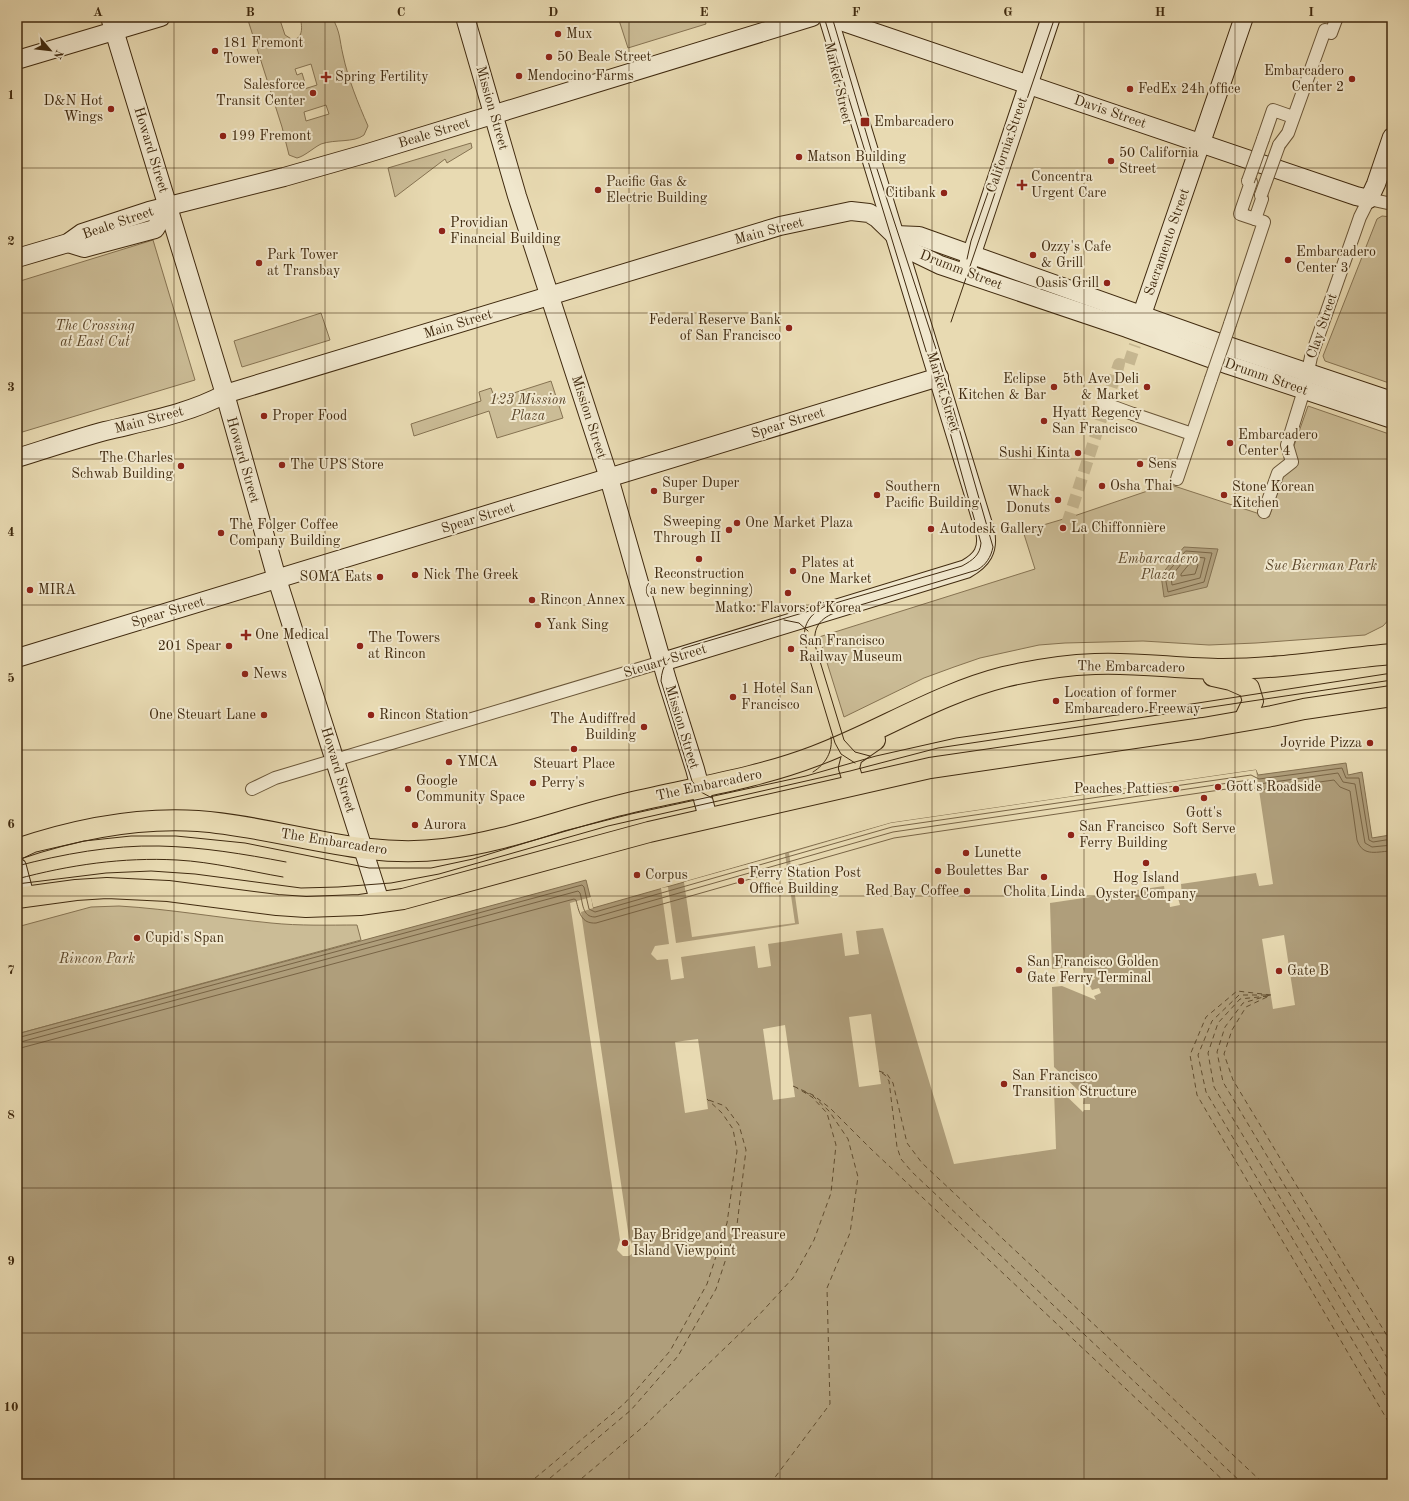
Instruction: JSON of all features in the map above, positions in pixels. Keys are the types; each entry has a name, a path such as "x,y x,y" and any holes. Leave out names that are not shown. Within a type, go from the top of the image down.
{"main road":[{"name":"The Embarcadero","path":"17,848 91,828 115,824 165,820 200,821 250,828 363,850 408,852 444,849 468,845 627,803 761,774 790,765 837,747 910,713 974,686 1011,676 1050,668 1117,664 1178,668 1255,668 1392,654"},
{"path":"1178,668 1231,680 1249,688 1253,701 1244,720"},
{"path":"21,897 76,890 136,888 277,905 332,906 380,902 410,897 649,832 880,778 966,761 1244,720 1304,709 1392,696"},
{"path":"854,784 849,768 850,761 854,754 910,713"},
{"path":"869,744 861,755 860,765 864,773 869,777 880,778"}],"street":[{"path":"17,60 112,24 160,17"},
{"name":"Mission Street","path":"465,17 549,297 609,478 662,662 700,786 708,818"},
{"name":"Beale Street","path":"17,258 68,243 82,233 168,206 289,176 494,115 812,17"},
{"name":"Davis Street","path":"828,17 851,20 1028,84 1356,196 1392,204"},
{"name":"Market Street","path":"828,17 838,54 896,235 985,531 987,544 986,550"},
{"name":"Market Street","path":"828,17 826,47 865,183 896,235"},
{"name":"California Street","path":"965,274 1051,17"},
{"name":"Sacramento Street","path":"1139,323 1244,17"},
{"path":"1255,219 1261,195 1280,145 1288,133 1325,30 1331,33 1337,17"},
{"path":"838,54 851,20"},
{"name":"Howard Street","path":"112,24 225,394 277,579 336,760 380,902"},
{"path":"1177,479 1264,222 1240,214 1251,182 1248,181 1273,110 1293,117"},
{"name":"Clay Street","path":"1264,512 1278,473 1292,462 1288,445 1304,390 1312,353 1360,217 1376,184 1392,137"},
{"name":"Main Street","path":"17,458 104,432 185,411 208,404 225,394 780,226 851,211 869,213 896,235"},
{"name":"Drumm Street","path":"896,235 919,236 971,254 1304,390 1392,419"},
{"name":"Drumm Street","path":"896,235 912,251 940,265 965,274 1308,372 1392,401"},
{"name":"Spear Street","path":"17,658 938,377"},
{"path":"1103,403 1192,434"},
{"name":"Steuart Street","path":"252,789 275,778 966,569 981,559 986,550"},
{"path":"17,867 21,897"}],"green space":[{"name":"Salesforce Transit Center","path":"247,17 279,17 285,35 293,40 297,39 301,34 302,27 300,17 332,17 338,32 350,82 368,126 364,135 355,139 321,144 303,156 297,158 289,155 282,127","holes":["311,64 317,85 301,90 300,85 305,83 302,73 297,75 295,69","326,105 329,114 306,121 304,112"]},
{"path":"618,17 704,17 706,24 628,48"},
{"path":"471,143 472,148 447,163 445,159 395,197 388,168"},
{"path":"1382,216 1392,217 1392,384 1325,361 1323,356 1377,219"},
{"name":"The Crossing at East Cut","path":"153,240 195,380 19,433 17,425 17,282"},
{"path":"321,313 330,340 242,367 234,341"},
{"name":"123 Mission Plaza","path":"551,381 563,418 497,438 489,411 414,436 411,424 481,401 479,392 491,388 495,399"},
{"name":"Embarcadero Plaza","path":"1308,406 1392,435 1392,616 1383,626 1365,635 1256,643 1209,645 1143,641 1039,645 980,658 924,678 844,717 819,637 1035,569 1023,531 1077,515 1168,484 1269,517"},
{"name":"Rincon Park","path":"119,906 282,924 357,925 361,940 17,1034 17,927 91,907"}],"water":[{"path":"1184,547 1218,549 1207,587 1164,597 1161,575"},
{"path":"1346,763 1348,775 1362,772 1372,838 1390,835 1392,848 1392,1484 17,1484 17,1034 586,880 593,908 891,823 1256,770 1258,775"}],"pier":[{"path":"1256,770 1273,884 1259,886 1256,873 1181,884 1182,897 1178,898 1180,905 1170,907 1169,899 1166,899 1164,886 1050,903 1052,969 1082,966 1086,976 1092,973 1095,979 1088,982 1092,990 1099,988 1101,993 1094,996 1096,1000 1062,986 1052,987 1054,1067 1084,1096 1083,1104 1090,1104 1090,1110 1084,1110 1083,1112 1057,1087 1054,1089 1056,1149 954,1164 883,928 856,931 859,954 845,956 842,933 768,944 771,966 765,967 758,968 755,946 681,957 684,978 671,980 668,959 657,960 651,954 655,946 669,944 661,888 668,887 676,943 799,924 789,853 891,823"},
{"name":"Ferry Station Post Office Building","path":"785,854 795,923 692,937 684,882"},
{"path":"591,897 593,908 581,912 629,1238 634,1248 633,1253 629,1256 623,1256 617,1250 620,1240 570,903"},
{"path":"1284,935 1295,1005 1273,1009 1262,939"},
{"path":"871,1014 881,1084 859,1087 849,1017"},
{"path":"785,1025 795,1097 773,1100 763,1029"},
{"path":"698,1039 708,1109 685,1113 675,1042"}],"ferry route":[{"path":"1271,995 1237,991 1206,1017 1190,1055 1197,1095 1392,1428"},
{"path":"1266,995 1239,995 1212,1021 1198,1055 1206,1092 1392,1407"},
{"path":"1270,995 1243,1003 1225,1027 1217,1052 1223,1082 1392,1366"},
{"path":"1268,996 1240,999 1218,1023 1208,1053 1214,1087 1392,1385"},
{"path":"1267,997 1246,1007 1232,1030 1224,1054 1233,1080 1392,1344"},
{"path":"879,1071 887,1074 893,1083 907,1143 922,1163 1264,1484"},
{"path":"882,1073 889,1081 897,1147 901,1159 912,1172 1243,1484"},
{"path":"793,1086 813,1095 830,1108 871,1149 1227,1484"},
{"path":"575,1484 644,1426 758,1316 793,1278 814,1240 831,1193 836,1145 827,1113 812,1097 797,1088"},
{"path":"770,1484 830,1404 827,1288 850,1233 858,1177 848,1139 829,1111 813,1096 801,1090"},
{"path":"543,1484 631,1410 678,1356 716,1289 737,1225 746,1150 739,1125 725,1106 706,1099"},
{"path":"528,1484 624,1404 670,1351 707,1284 727,1223 737,1151 733,1129 722,1113 707,1099"}],"tunnel":[{"path":"1067,524 1119,364 1128,366 1135,345"}],"tram line":[{"path":"824,17 941,400 981,543 979,551 975,557 962,566 825,606 819,609 808,621 804,637 805,644 835,743 841,754 855,763"},
{"path":"832,17 873,156"},
{"path":"951,322 1055,17"},
{"path":"967,259 971,241 1011,127"},
{"path":"870,756 855,752 844,740 815,645 815,633 819,624 831,614 977,570 988,560 993,547 937,352 877,169"},
{"path":"712,798 701,792 692,781 661,681 663,670 667,661 670,657 684,648 816,609"},
{"path":"784,620 799,623 808,631"},
{"path":"17,861 36,852 84,841 131,836 176,836 245,843 369,868 431,868 473,859 564,831 631,814 806,776 876,756 956,738 1159,709 1392,673"},
{"path":"17,884 106,873 151,871 195,874 301,888 391,883 439,874 608,826 850,771 938,748 1392,680"},
{"path":"813,772 818,769 828,757 831,747 831,737"},
{"path":"17,866 88,851 141,846 207,849 286,862"},
{"path":"17,879 96,863 157,859 204,863 283,877"}],"place":[{"name":"Mux","path":"558,34"},
{"name":"181 Fremont Tower","path":"215,51"},
{"name":"50 Beale Street","path":"549,57"},
{"name":"Mendocino Farms","path":"519,76"},
{"name":"Spring Fertility","path":"326,77"},
{"name":"Embarcadero Center 2","path":"1352,79"},
{"name":"FedEx 24h office","path":"1130,89"},
{"name":"Salesforce Transit Center","path":"313,93"},
{"name":"D&N Hot Wings","path":"111,109"},
{"name":"Embarcadero","path":"865,122"},
{"name":"199 Fremont","path":"223,136"},
{"name":"Matson Building","path":"799,157"},
{"name":"50 California Street","path":"1111,161"},
{"name":"Concentra Urgent Care","path":"1022,185"},
{"name":"Pacific Gas & Electric Building","path":"598,190"},
{"name":"Citibank","path":"944,193"},
{"name":"Providian Financial Building","path":"442,231"},
{"name":"Ozzy's Cafe & Grill","path":"1033,255"},
{"name":"Embarcadero Center 3","path":"1288,260"},
{"name":"Park Tower at Transbay","path":"259,263"},
{"name":"Oasis Grill","path":"1107,283"},
{"name":"Federal Reserve Bank of San Francisco","path":"789,328"},
{"name":"Eclipse Kitchen & Bar","path":"1054,387"},
{"name":"5th Ave Deli & Market","path":"1147,387"},
{"name":"Proper Food","path":"264,416"},
{"name":"Hyatt Regency San Francisco","path":"1044,421"},
{"name":"Embarcadero Center 4","path":"1230,443"},
{"name":"Sushi Kinta","path":"1078,453"},
{"name":"Sens","path":"1140,464"},
{"name":"The UPS Store","path":"282,465"},
{"name":"The Charles Schwab Building","path":"181,466"},
{"name":"Osha Thai","path":"1102,486"},
{"name":"Super Duper Burger","path":"654,491"},
{"name":"Southern Pacific Building","path":"877,495"},
{"name":"Stone Korean Kitchen","path":"1224,495"},
{"name":"Whack Donuts","path":"1058,500"},
{"name":"One Market Plaza","path":"737,523"},
{"name":"La Chiffonnière","path":"1063,528"},
{"name":"Autodesk Gallery","path":"931,529"},
{"name":"Sweeping Through II","path":"729,530"},
{"name":"The Folger Coffee Company Building","path":"221,533"},
{"name":"Reconstruction (a new beginning)","path":"699,559"},
{"name":"Plates at One Market","path":"793,571"},
{"name":"Nick The Greek","path":"415,575"},
{"name":"SOMA Eats","path":"380,577"},
{"name":"MIRA","path":"30,590"},
{"name":"Matko: Flavors of Korea","path":"788,593"},
{"name":"Rincon Annex","path":"532,600"},
{"name":"Yank Sing","path":"538,625"},
{"name":"One Medical","path":"246,635"},
{"name":"201 Spear","path":"229,646"},
{"name":"The Towers at Rincon","path":"360,646"},
{"name":"San Francisco Railway Museum","path":"791,649"},
{"name":"News","path":"245,674"},
{"name":"1 Hotel San Francisco","path":"733,697"},
{"name":"Location of former Embarcadero Freeway","path":"1056,701"},
{"name":"One Steuart Lane","path":"264,715"},
{"name":"Rincon Station","path":"371,715"},
{"name":"The Audiffred Building","path":"644,727"},
{"name":"Joyride Pizza","path":"1370,743"},
{"name":"Steuart Place","path":"574,749"},
{"name":"YMCA","path":"449,762"},
{"name":"Perry's","path":"533,783"},
{"name":"Gott's Roadside","path":"1218,787"},
{"name":"Google Community Space","path":"408,789"},
{"name":"Peaches Patties","path":"1176,789"},
{"name":"Gott's Soft Serve","path":"1204,798"},
{"name":"Aurora","path":"415,825"},
{"name":"San Francisco Ferry Building","path":"1071,835"},
{"name":"Lunette","path":"966,853"},
{"name":"Hog Island Oyster Company","path":"1146,863"},
{"name":"Boulettes Bar","path":"938,871"},
{"name":"Corpus","path":"637,875"},
{"name":"Cholita Linda","path":"1044,877"},
{"name":"Ferry Station Post Office Building","path":"741,881"},
{"name":"Red Bay Coffee","path":"967,891"},
{"name":"Cupid's Span","path":"137,938"},
{"name":"San Francisco Golden Gate Ferry Terminal","path":"1019,970"},
{"name":"Gate B","path":"1279,971"},
{"name":"San Francisco Transition Structure","path":"1004,1084"},
{"name":"Bay Bridge and Treasure Island Viewpoint","path":"625,1243"}],"park label":[{"name":"Sue Bierman Park","path":"1321,566"}]}
